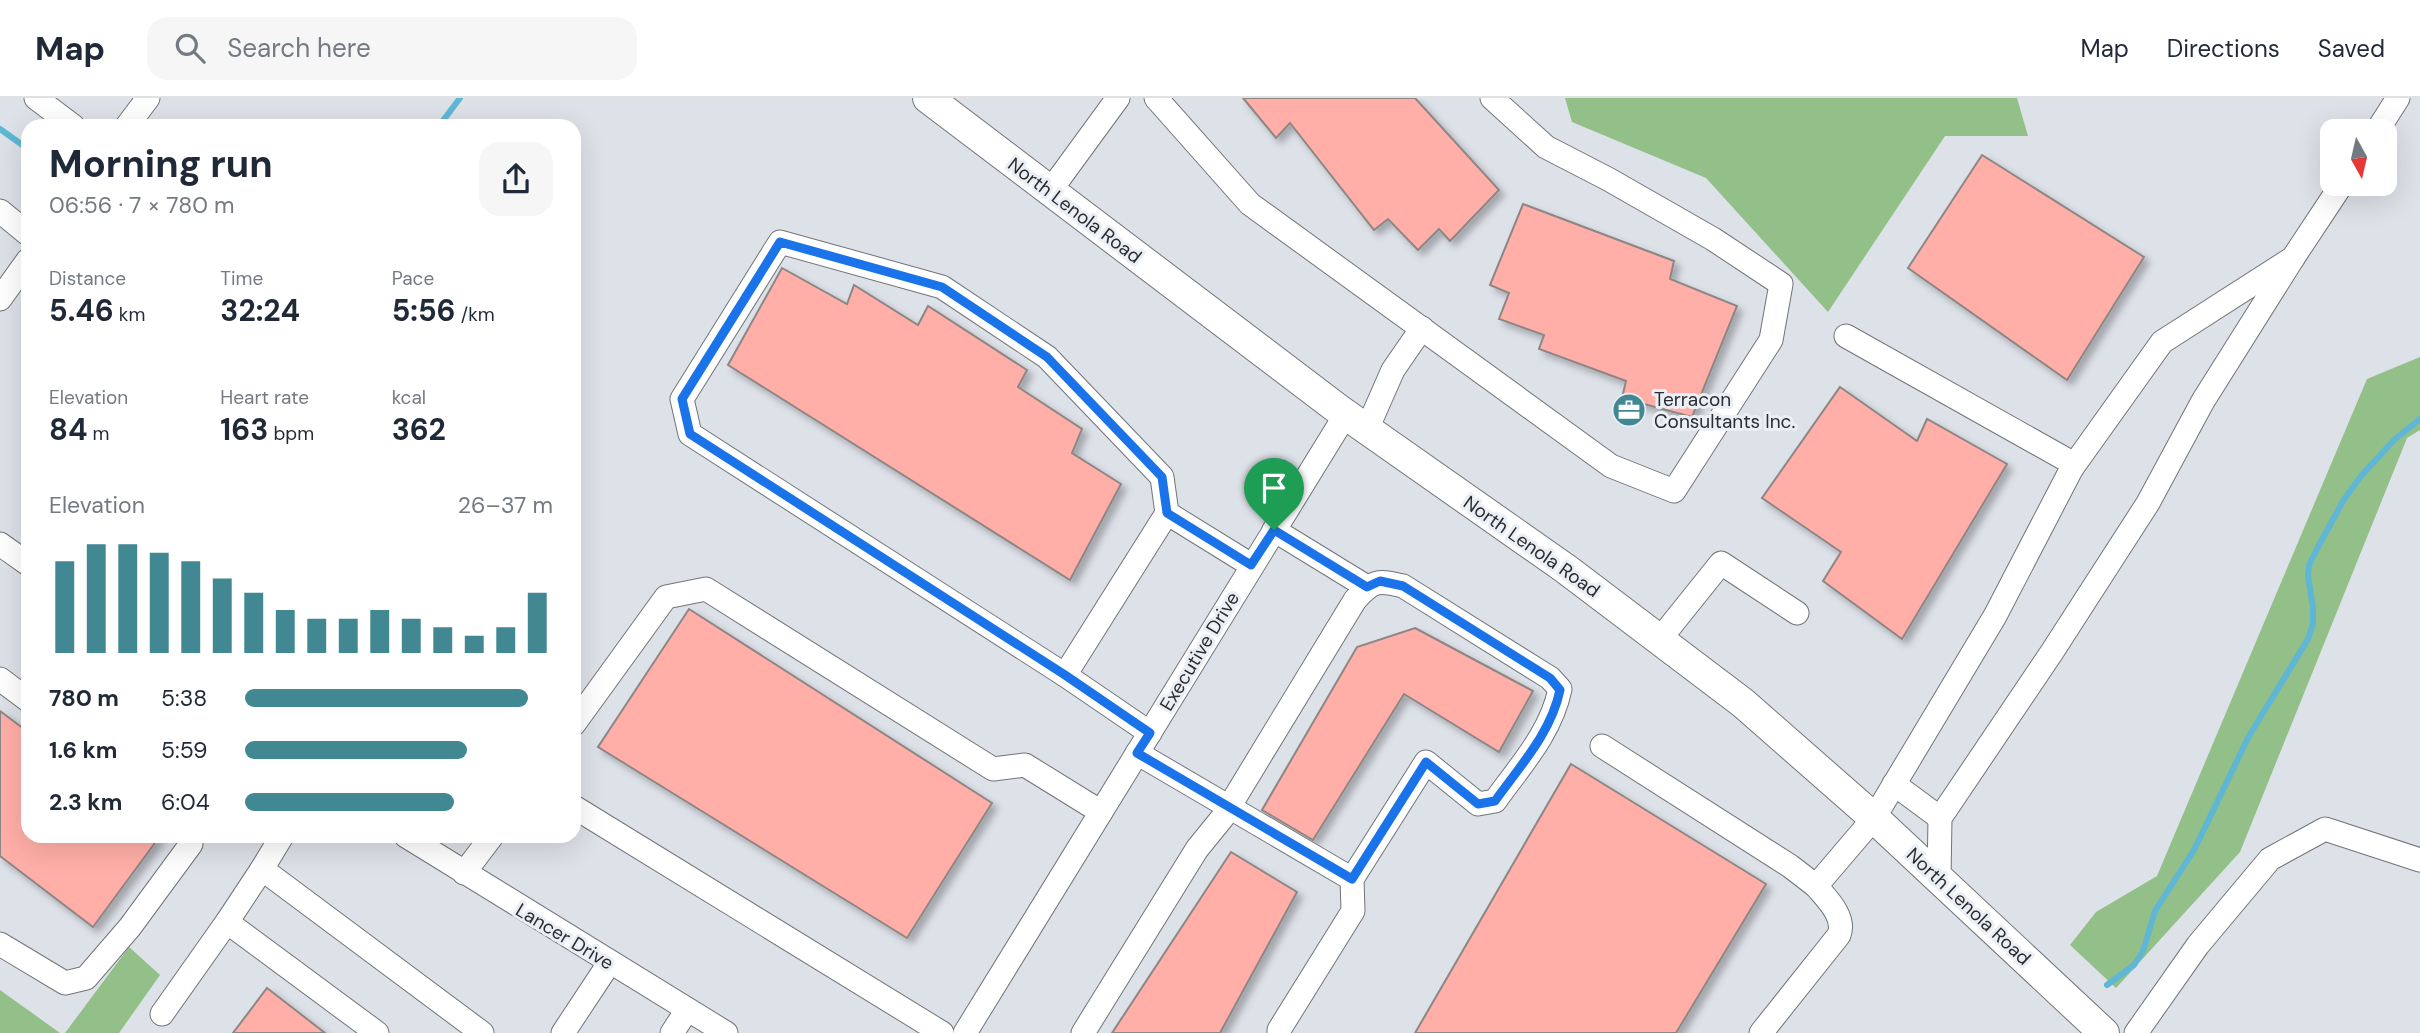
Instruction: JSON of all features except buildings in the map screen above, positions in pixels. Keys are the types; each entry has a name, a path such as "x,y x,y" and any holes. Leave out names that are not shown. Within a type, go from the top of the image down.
{"main road":[{"name":"North Lenola Road","path":"928,98 1357,422 1660,639 1743,704 1874,818 2104,1033"}],"street":[{"path":"36,98 64,119"},
{"path":"132,119 148,98"},
{"path":"1050,191 1118,98"},
{"path":"1157,98 1250,204 1611,466 1674,491 1770,340 1780,285 1713,239 1546,147 1492,98"},
{"path":"2385,119 2398,98"},
{"path":"1939,879 1940,818 2148,503 2203,401 2334,196"},
{"path":"0,211 21,228"},
{"path":"1065,675 1167,513 1162,477 1047,357 942,287 780,242 682,399 690,434 1065,675 1150,733"},
{"path":"1816,886 1874,818 1996,617 2072,468 2162,342 2294,258"},
{"path":"0,299 21,270"},
{"name":"Executive Drive","path":"965,1033 1251,565 1274,530 1357,422 1422,328"},
{"path":"1846,336 2074,464 2072,468"},
{"path":"1167,513 1251,565"},
{"path":"1274,530 1367,587"},
{"path":"0,544 21,559"},
{"path":"1660,639 1721,563 1797,613"},
{"path":"1083,1033 1197,849 1229,808 1355,600 1367,587 1380,581 1403,586 1550,678 1560,690 1556,708 1539,741 1495,801 1478,804 1426,762 1352,879 1353,911 1279,1033"},
{"path":"581,714 666,597 706,589 993,769 1025,765 1101,812"},
{"path":"0,679 21,695"},
{"path":"1602,746 1790,866 1816,886 1839,918 1839,935 1760,1033"},
{"path":"1137,753 1352,879"},
{"path":"1894,784 1940,818"},
{"path":"581,811 942,1033"},
{"path":"2136,1033 2198,945 2270,859 2325,829 2420,860"},
{"path":"0,944 65,984 86,978 165,881 191,843"},
{"path":"162,1014 227,922 278,843"},
{"name":"Lancer Drive","path":"418,843 726,1033"},
{"path":"464,873 487,843"},
{"path":"262,869 482,1033"},
{"path":"227,922 377,1033"},
{"path":"564,1033 610,962"},
{"path":"672,1033 687,1010"}],"green space":[{"path":"1565,98 2017,98 2028,136 1945,136 1828,312 1706,178 1572,122"},
{"path":"2420,357 2420,430 2407,438 2240,852 2116,988 2070,945 2096,912 2157,876 2367,379"},
{"path":"129,947 160,975 119,1033 65,1033"},
{"path":"0,990 60,1033 0,1033"}],"waterway":[{"path":"444,119 460,98"},
{"path":"0,129 21,144"},
{"path":"2107,985 2134,965 2143,951 2155,911 2194,850 2249,736 2308,639 2313,624 2309,565 2343,501 2361,476 2394,440 2420,419"}],"place":[{"name":"Terracon Consultants Inc.","path":"1629,410"}],"route":[{"path":"780,242 942,287 1047,357 1162,477 1167,513 1251,565 1274,530 1367,587 1380,581 1403,586 1550,678 1560,690 1556,708 1539,741 1495,801 1478,804 1426,762 1352,879 1137,753 1150,733 1065,675 690,434 682,399 780,242"}]}
